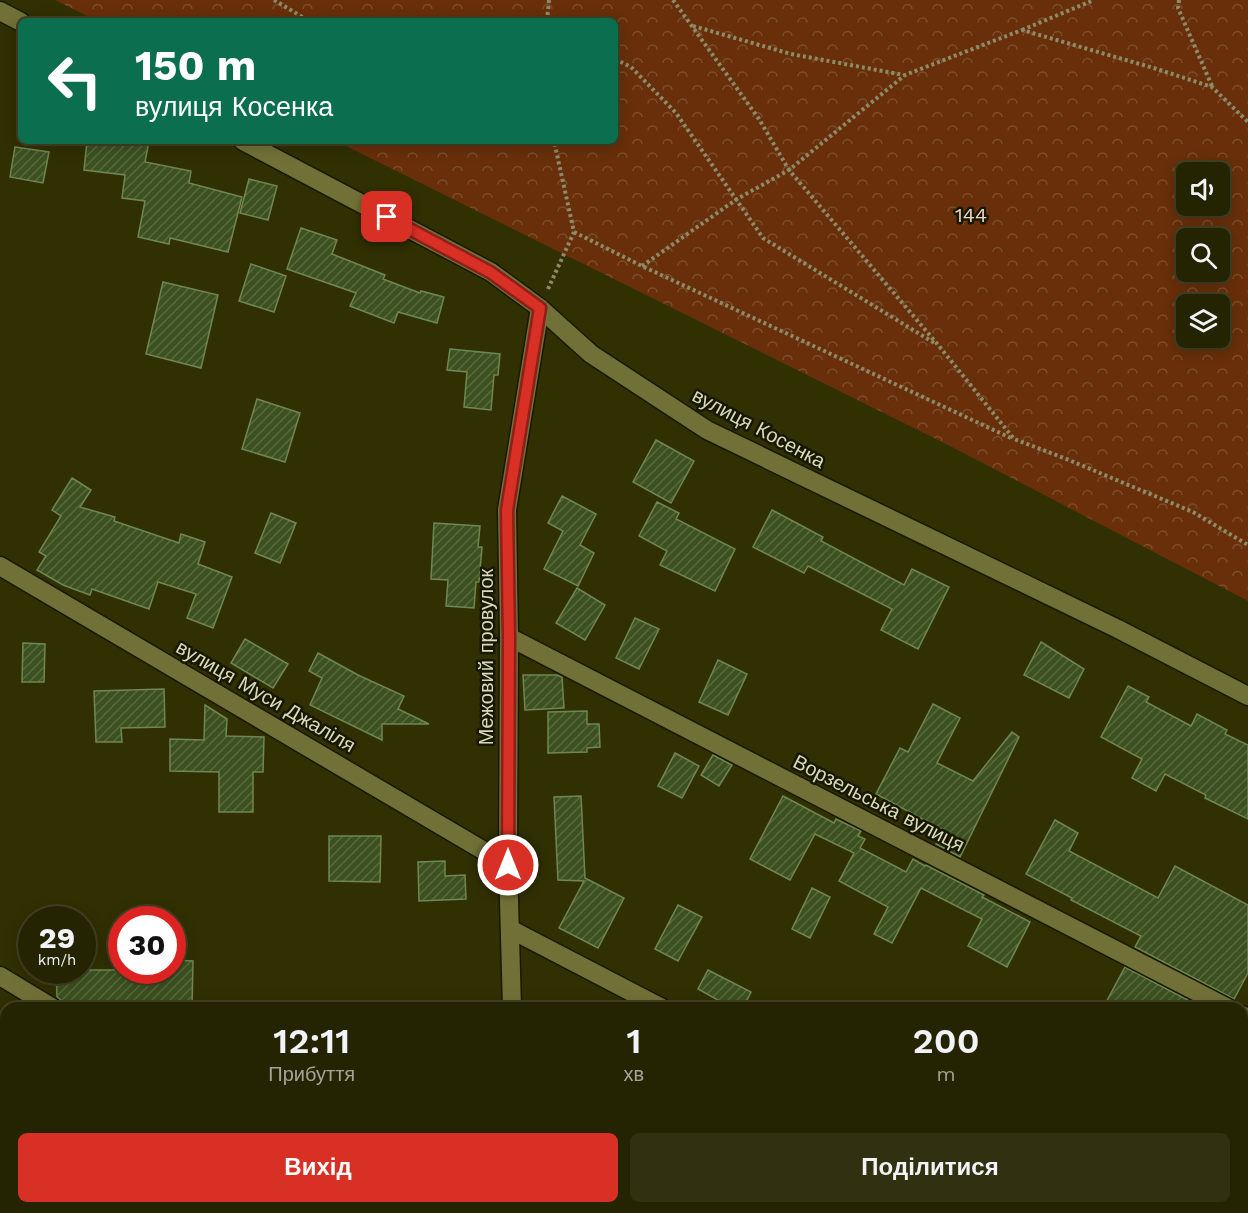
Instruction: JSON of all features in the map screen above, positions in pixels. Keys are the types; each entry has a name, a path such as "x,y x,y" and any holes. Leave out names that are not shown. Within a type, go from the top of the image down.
{"street":[{"path":"0,11 18,20"},
{"name":"вулиця Косенка","path":"249,144 490,272 540,308 591,354 707,430 1118,629 1248,696"},
{"name":"Межовий провулок","path":"512,1002 508,865 507,510 540,308"},
{"name":"вулиця Муси Джаліля","path":"0,566 508,865"},
{"name":"Ворзельська вулиця","path":"509,637 1216,1002"},
{"path":"510,929 650,1002"},
{"path":"0,976 43,1002"}],"path":[{"path":"274,0 304,18"},
{"path":"547,18 549,0"},
{"path":"673,0 759,119 789,170 939,346 1014,439"},
{"path":"642,266 737,199 789,170 905,75 1094,0"},
{"path":"1179,0 1178,8 1212,87 1248,122"},
{"path":"692,25 791,54 905,75"},
{"path":"1022,30 1212,87"},
{"path":"618,60 631,67 676,113 763,237 939,346"},
{"path":"540,308 574,232 556,144"},
{"path":"574,232 642,266 1014,439 1192,512 1248,545"}],"green space":[{"name":"144","path":"55,0 1248,0 1248,601 950,446 342,144 618,144 618,18 91,18"}],"building":[{"path":"87,144 148,144 145,162 191,171 189,183 242,197 228,252 170,238 169,244 138,237 145,201 122,198 125,175 84,170"},
{"path":"15,147 49,152 43,183 10,177"},
{"path":"249,179 277,186 268,220 240,213"},
{"path":"301,228 337,240 332,254 385,275 383,279 420,293 421,291 444,297 437,323 398,312 394,323 350,306 356,293 287,269"},
{"path":"251,264 286,276 274,312 239,301"},
{"path":"163,282 218,295 201,368 146,354"},
{"path":"450,349 500,354 498,375 494,375 491,410 464,407 467,372 447,370"},
{"path":"257,399 300,413 285,462 242,449"},
{"path":"656,440 694,461 671,503 633,482"},
{"path":"72,478 91,490 80,507 115,517 114,521 179,543 181,534 205,542 198,564 232,577 213,628 187,618 196,594 158,582 149,609 92,589 90,595 63,585 37,570 46,556 39,552 61,516 52,510"},
{"path":"562,496 596,514 580,545 594,553 578,586 544,569 563,531 548,523"},
{"path":"657,502 679,513 676,519 735,549 715,591 660,565 667,551 639,536"},
{"path":"772,510 823,537 821,541 904,585 912,569 949,587 918,649 881,630 892,609 808,566 804,573 753,547"},
{"path":"271,513 296,523 280,563 255,553"},
{"path":"434,523 480,526 478,547 482,547 474,608 446,606 448,580 431,579"},
{"path":"577,588 605,605 585,640 556,623"},
{"path":"635,618 659,629 639,669 616,658"},
{"path":"245,639 288,664 273,688 231,663"},
{"path":"1041,642 1084,669 1069,698 1024,675"},
{"path":"23,643 45,644 44,682 22,682"},
{"path":"318,653 404,696 398,709 429,724 382,724 382,740 310,705 322,678 309,671"},
{"path":"718,660 747,674 728,715 699,702"},
{"path":"523,675 562,677 564,708 525,710"},
{"path":"1128,686 1149,697 1146,702 1191,726 1197,714 1227,730 1225,734 1248,745 1248,819 1205,798 1206,795 1165,774 1156,791 1132,778 1142,759 1101,737"},
{"path":"164,689 165,727 121,728 122,742 96,742 94,691"},
{"path":"933,704 960,718 937,763 973,781 1012,732 1019,737 960,857 936,844 943,830 876,794 900,748 908,752"},
{"path":"205,705 227,719 226,736 264,737 263,772 253,772 253,812 219,812 219,772 170,771 170,739 204,740"},
{"path":"587,711 587,724 599,724 600,747 587,748 587,752 548,753 548,712"},
{"path":"675,753 699,766 682,798 658,786"},
{"path":"713,755 732,765 719,786 701,775"},
{"path":"581,796 585,878 624,898 598,948 559,928 584,881 558,880 554,797"},
{"path":"783,796 834,823 836,819 861,831 858,836 865,839 860,848 906,872 913,859 984,895 982,897 1030,922 1007,967 968,946 982,919 921,888 892,943 874,934 888,907 839,881 854,853 815,834 790,880 750,859"},
{"path":"1055,820 1078,833 1069,851 1158,898 1175,866 1248,905 1248,973 1234,999 1135,947 1141,936 1026,874"},
{"path":"329,836 381,836 380,882 329,881"},
{"path":"445,861 445,876 465,875 466,899 419,901 418,862"},
{"path":"812,888 830,897 810,938 792,929"},
{"path":"678,905 702,917 678,961 655,949"},
{"path":"186,961 193,961 192,1002 62,1001 57,997 57,984 96,984 96,970 108,970 108,984 186,984"},
{"path":"1125,967 1192,1002 1106,1002"},
{"path":"708,970 751,992 746,1002 721,1002 698,989"}],"route":[{"path":"387,217 490,272 540,308 507,510 508,865"}]}
